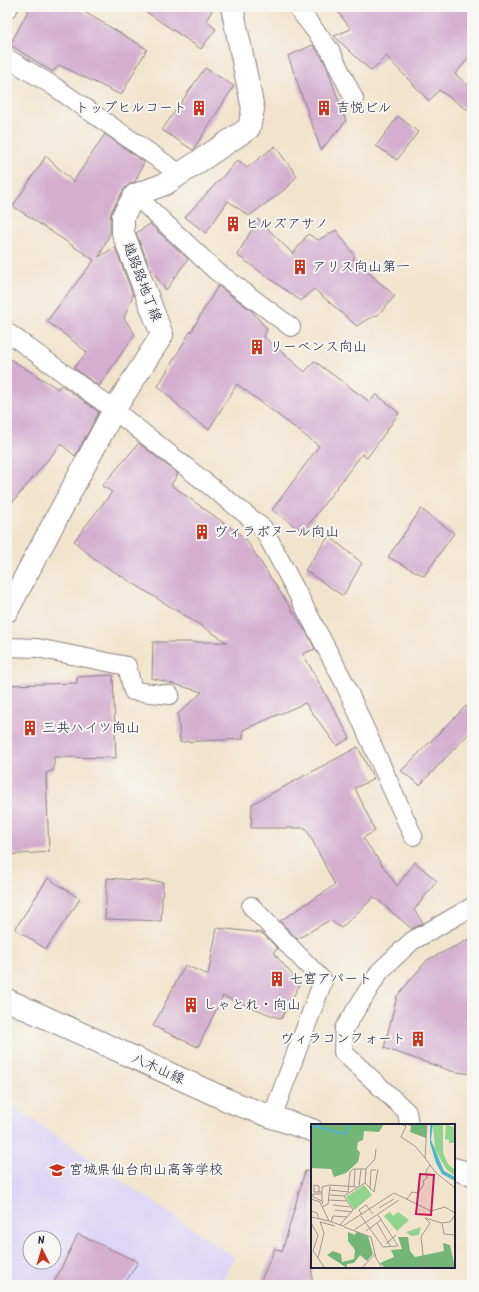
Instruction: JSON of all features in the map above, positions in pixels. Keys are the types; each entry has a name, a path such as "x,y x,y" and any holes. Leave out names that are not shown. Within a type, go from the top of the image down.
{"street":[{"path":"135,195 165,184 249,128 253,109 232,7"},
{"name":"越路路地丁線","path":"7,611 114,410 162,334 123,234 123,216 135,195"},
{"name":"八木山線","path":"7,1000 234,1103 311,1130"},
{"path":"455,1169 472,1174"}],"lane":[{"path":"297,7 330,50 354,99"},
{"path":"7,58 52,85 180,174"},
{"path":"135,195 216,271 290,327"},
{"path":"7,332 114,410 263,528 344,682 413,836"},
{"path":"7,646 37,648 126,666 133,691 170,695"},
{"path":"251,906 323,981 272,1117"},
{"path":"409,1124 407,1112 342,1052 344,1029 385,966 412,941 472,907"}],"shaded area":[{"name":"宮城県仙台向山高等学校","path":"7,1102 234,1257 221,1285 7,1285"}],"building":[{"path":"30,7 76,7 147,49 121,95 59,65 53,72 10,45"},
{"path":"139,7 214,7 206,21 216,29 201,49"},
{"path":"334,7 472,7 472,54 455,74 472,89 472,113 439,90 429,101 386,56 371,71 334,36 351,29"},
{"name":"吉悦ビル","path":"313,45 326,65 346,121 321,150 288,56"},
{"name":"トップヒルコート","path":"205,68 234,86 193,150 162,130"},
{"path":"398,116 418,132 397,160 376,146"},
{"path":"105,134 144,162 135,182 124,189 112,210 110,216 110,233 99,257 115,247 133,295 124,318 135,334 99,386 74,368 87,352 47,321 94,260 13,206 46,156 73,182"},
{"path":"275,146 297,176 288,187 249,216 228,201 206,233 185,217 238,160 247,168"},
{"path":"258,219 293,254 308,234 318,240 336,230 355,256 353,259 395,296 378,315 357,326 314,289 301,301 237,255"},
{"path":"150,224 188,259 166,290 149,266 136,233"},
{"path":"218,286 251,310 267,329 264,337 305,372 314,361 370,402 376,394 399,413 367,458 362,454 303,532 272,510 319,446 237,384 209,429 193,419 158,386 190,332 194,329 193,328"},
{"path":"7,357 58,389 61,385 99,412 75,456 61,444 7,509"},
{"path":"139,443 178,474 171,485 245,538 308,635 315,649 303,654 350,738 337,746 305,703 243,730 243,739 180,742 178,714 202,692 152,678 153,642 227,642 94,559 74,541 112,492 102,486"},
{"path":"421,509 454,533 424,576 388,557"},
{"path":"329,536 362,563 343,596 305,570"},
{"name":"三共ハイツ向山","path":"113,675 116,758 54,757 54,770 46,773 49,852 7,855 7,685 77,683 77,677"},
{"path":"466,706 472,713 472,730 420,785 401,771"},
{"path":"358,747 374,779 355,788 375,831 363,838 397,886 415,862 437,881 414,910 423,923 412,929 374,897 341,928 330,920 297,939 280,921 335,885 306,828 251,828 252,804"},
{"path":"48,878 80,899 46,949 15,929"},
{"path":"107,878 163,882 161,921 105,919"},
{"path":"217,928 262,933 278,949 273,952 300,984 281,1019 223,996 198,1047 153,1026 185,965 208,975"},
{"path":"472,938 472,1074 451,1071 384,1048 397,996 427,960"},
{"path":"305,1171 311,1172 312,1285 259,1285 275,1248 282,1252"},
{"path":"78,1234 138,1262 124,1285 53,1285 60,1270 62,1270 62,1267"}],"place":[{"name":"トップヒルコート","path":"199,108"},
{"name":"吉悦ビル","path":"324,108"},
{"name":"ヒルズアサノ","path":"233,224"},
{"name":"アリス向山第一","path":"300,267"},
{"name":"リーベンス向山","path":"257,347"},
{"name":"ヴィラボヌール向山","path":"202,532"},
{"name":"三共ハイツ向山","path":"30,728"},
{"name":"七宮アパート","path":"277,979"},
{"name":"しゃとれ・向山","path":"191,1005"},
{"name":"ヴィラコンフォート","path":"418,1039"},
{"name":"宮城県仙台向山高等学校","path":"57,1170"}]}
